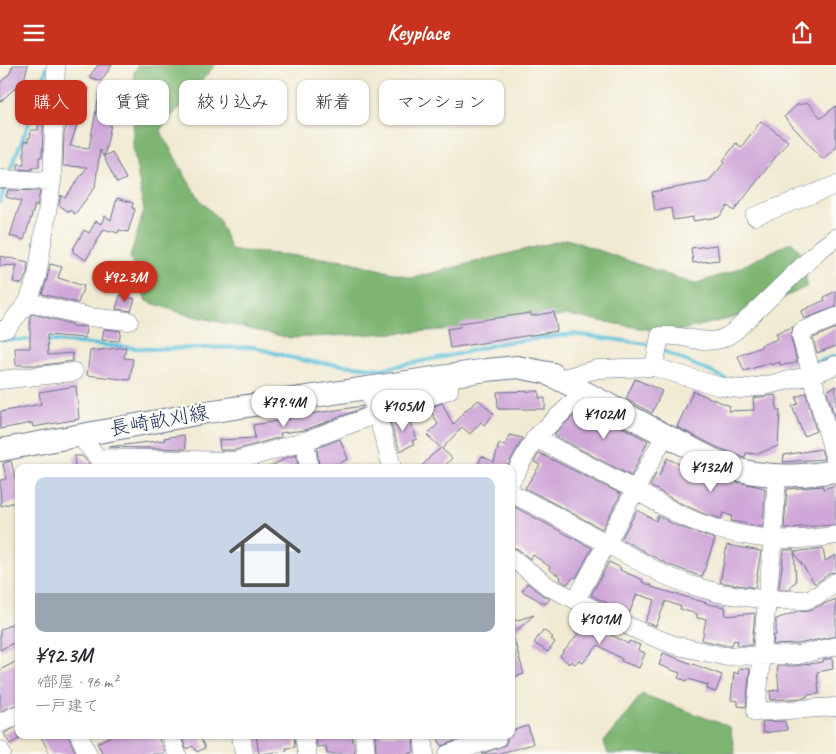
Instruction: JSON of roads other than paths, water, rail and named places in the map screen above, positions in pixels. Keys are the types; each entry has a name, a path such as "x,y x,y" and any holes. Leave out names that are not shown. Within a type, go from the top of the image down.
{"main road":[{"name":"長崎畝刈線","path":"0,450 207,412 517,367 553,374 665,435 723,464 745,471 777,475 807,475 836,471"},
{"name":"長崎畝刈線","path":"0,456 206,417 373,404 449,383 502,376 529,375 552,379 556,377"}],"street":[{"path":"1,330 7,328 28,302 37,276 52,181 56,65"},
{"path":"7,179 52,181"},
{"path":"755,216 836,185"},
{"path":"657,356 660,336 671,335 701,341 720,339 735,331 818,251 836,237"},
{"path":"28,302 89,317 129,321"},
{"path":"836,317 802,331 801,336 836,463"},
{"path":"556,377 657,356 718,386 740,389 764,386 810,368 836,365"},
{"path":"0,380 74,372"},
{"path":"515,474 536,437 584,392"},
{"path":"83,440 98,458 189,464 236,461 305,441 373,404 391,464"},
{"path":"576,600 665,435"},
{"path":"536,437 680,515 725,531 773,539 836,535"},
{"path":"305,441 309,464"},
{"path":"777,475 773,539 756,712 836,707"},
{"path":"515,495 662,574 690,585 719,593 767,600 806,600 820,594 836,582"},
{"path":"515,560 550,587 641,632 674,645 723,656 798,655 836,646"},
{"path":"0,723 15,716"},
{"path":"81,739 88,754"},
{"path":"172,739 178,754"},
{"path":"242,739 244,754"},
{"path":"305,739 307,754"},
{"path":"364,739 366,754"},
{"path":"423,739 425,754"},
{"path":"448,754 499,742"},
{"path":"0,750 2,754"}],"waterway":[{"path":"8,175 31,118 47,67"},
{"path":"0,202 5,185"},
{"path":"43,340 148,349 254,347 312,362 382,369 458,354 501,343 574,334 647,344 654,347"},
{"path":"0,337 3,340 34,340"},
{"path":"663,351 729,380 765,377"},
{"path":"814,363 836,356"},
{"path":"776,374 805,366"}]}
